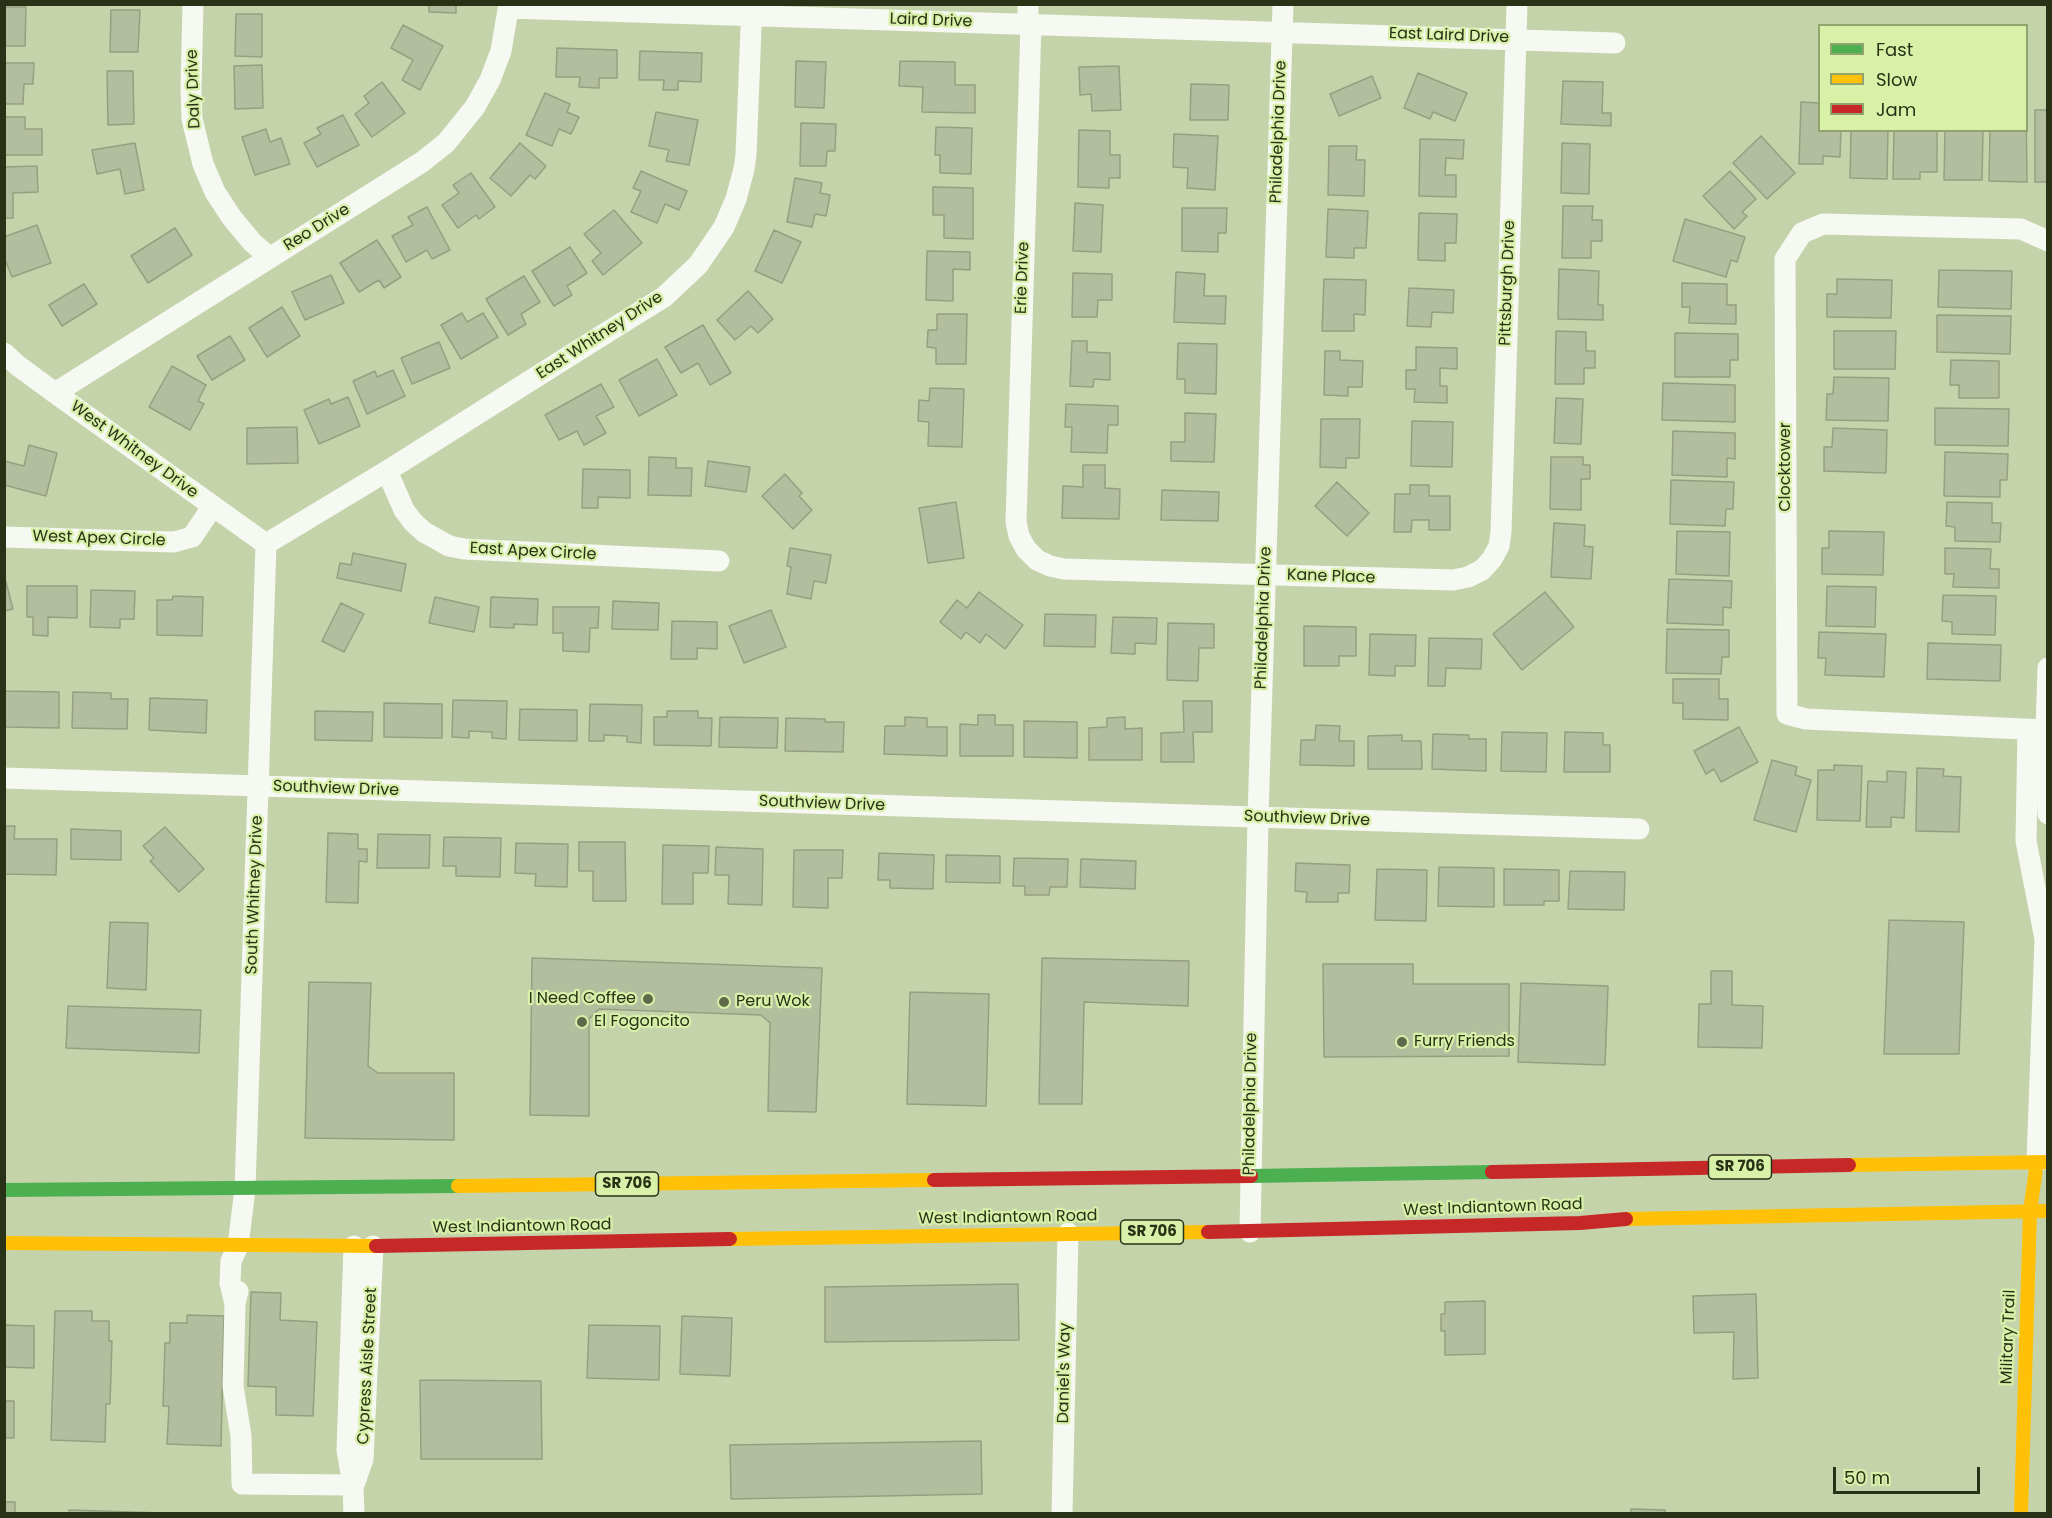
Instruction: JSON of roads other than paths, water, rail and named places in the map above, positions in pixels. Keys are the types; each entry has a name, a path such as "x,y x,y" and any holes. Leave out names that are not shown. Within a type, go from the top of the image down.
{"main road":[{"name":"SR 706","path":"4,1190 1249,1176 2042,1162"},
{"name":"Military Trail","path":"2020,1514 2030,1211 2042,1162"},
{"name":"West Indiantown Road","path":"4,1243 364,1246 1068,1233 1250,1232 1634,1219 2048,1211"}],"street":[{"name":"Daly Drive","path":"193,4 192,119 203,164 215,192 232,218 252,242 270,258"},
{"name":"Philadelphia Drive","path":"1250,1232 1249,1176 1258,817 1283,4"},
{"name":"Pittsburgh Drive","path":"1492,559 1501,532 1516,4"},
{"name":"Reo Drive","path":"55,393 422,162 456,132 475,107 490,80 501,51 509,6"},
{"name":"Laird Drive","path":"509,6 1029,14 1282,31"},
{"name":"East Whitney Drive","path":"266,544 664,297 707,253 724,227 744,169 752,10"},
{"name":"Erie Drive","path":"1026,549 1018,536 1016,522 1029,14"},
{"name":"East Laird Drive","path":"1282,31 1615,43"},
{"name":"Clocktower","path":"2037,729 1806,719 1787,714 1785,259 1802,233 1823,224 2021,229 2048,241"},
{"name":"West Whitney Drive","path":"4,353 55,393 266,544"},
{"name":"East Apex Circle","path":"387,471 404,510 413,522 430,536 450,546 464,549 719,561"},
{"name":"West Apex Circle","path":"4,537 174,542 192,537 213,506"},
{"name":"South Whitney Drive","path":"266,544 245,1189 238,1246 240,1280 235,1304 233,1386 241,1450 242,1484 353,1485"},
{"name":"Kane Place","path":"1026,549 1037,560 1064,569 1453,580 1468,577 1482,570 1492,559"},
{"path":"2042,1162 2045,939 2026,841 2037,729 2048,668"},
{"path":"2037,729 2048,814"},
{"name":"Southview Drive","path":"4,778 1639,829"},
{"name":"Daniel's Way","path":"1062,1514 1068,1233"},
{"name":"Cypress Aisle Street","path":"354,1514 353,1485 347,1450 364,1246"}],"place":[{"name":"I Need Coffee","path":"648,999"},
{"name":"Peru Wok","path":"724,1002"},
{"name":"El Fogoncito","path":"582,1022"},
{"name":"Furry Friends","path":"1402,1042"}]}
